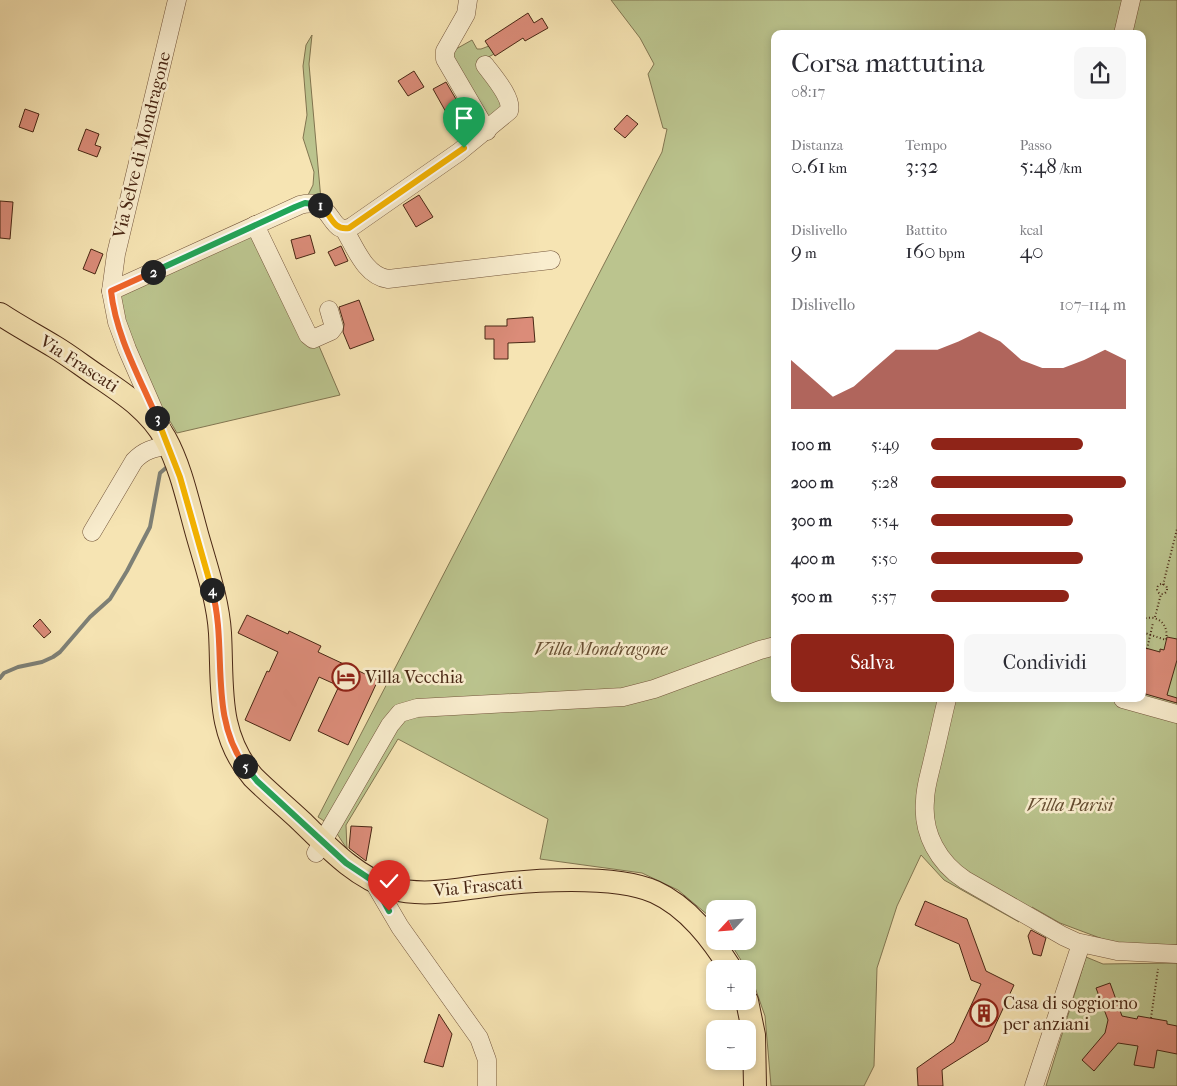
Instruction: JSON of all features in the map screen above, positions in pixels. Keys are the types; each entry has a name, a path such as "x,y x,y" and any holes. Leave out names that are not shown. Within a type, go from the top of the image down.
{"main road":[{"name":"Via Frascati","path":"0,314 56,347 132,399 152,419 169,445 184,488 217,611 222,702 232,743 243,764 253,777 320,848 373,881 396,889 419,892 556,880 616,883 635,886 659,894 688,915 708,936 725,960"},
{"path":"749,1010 754,1035 755,1086"}],"street":[{"name":"Via Selve di Mondragone","path":"169,445 122,338 116,322 111,291 116,254 177,0"},
{"path":"468,0 466,14 445,51 445,59 487,130"},
{"path":"1124,30 1131,0"},
{"path":"344,229 353,226 506,116 510,108 506,96 484,64"},
{"path":"111,291 254,225 295,207 311,203 324,208 334,223 344,229 370,271 379,277 388,279 551,260"},
{"path":"254,225 308,335 313,339 331,331 334,327 328,310"},
{"path":"92,532 134,460 140,454 152,448 169,445"},
{"path":"320,848 390,725 400,713 416,708 623,697 654,690 771,647"},
{"path":"946,702 924,802 928,829 937,852 950,869 1063,936 1082,944 1109,950 1169,954"},
{"path":"1134,702 1177,714"},
{"path":"373,881 400,928 478,1038 484,1049 488,1066 487,1086"},
{"path":"1034,1086 1082,944"}],"path":[{"path":"1161,594 1167,591 1164,585 1167,565 1177,529"},
{"path":"1155,618 1161,594 1158,592 1158,587 1164,585"},
{"path":"1146,619 1155,618 1164,624 1167,630 1166,640 1146,634"},
{"path":"1147,649 1153,622"},
{"path":"1151,1018 1169,954"}],"green space":[{"name":"Villa Mondragone","path":"611,0 1177,0 1177,945 1116,944 1060,923 1032,907 1019,922 944,880 921,855 897,906 877,968 874,1066 864,1086 771,1086 765,1016 756,990 756,960 741,960 735,950 756,950 756,900 706,900 706,913 678,890 642,873 540,859 548,819 398,739 346,825 347,849 332,826 318,817 662,152 667,129 663,128 648,74 654,64 640,38"},
{"path":"312,35 309,64 321,200 307,197 313,185 314,172 303,138 307,115 303,66 306,45"},
{"path":"472,40 477,49 489,46 494,54 479,62 507,103 487,124 447,54"},
{"path":"253,232 308,345 319,346 340,395 177,433 149,386 128,342 118,293"},
{"path":"1086,957 1103,964 1177,963 1177,1086 1046,1086"}],"building":[{"path":"528,13 534,23 542,18 548,28 525,41 523,38 495,56 485,41"},
{"path":"414,71 424,87 408,96 398,81"},
{"path":"446,82 460,106 447,114 433,89"},
{"path":"25,109 39,114 33,132 19,127"},
{"path":"627,115 638,124 625,138 614,129"},
{"path":"86,129 99,134 95,145 101,147 97,157 78,150"},
{"path":"419,195 433,217 416,227 403,205"},
{"path":"0,201 13,202 10,239 0,238"},
{"path":"310,235 315,253 296,259 291,240"},
{"path":"341,246 348,261 335,266 328,252"},
{"path":"91,249 103,254 95,274 83,269"},
{"path":"359,300 374,340 350,349 343,332 344,324 339,307"},
{"path":"533,317 535,342 508,343 508,359 494,359 494,339 485,339 485,326 507,326 507,319"},
{"name":"Villa Vecchia","path":"247,615 288,634 289,631 321,646 318,652 378,680 348,745 318,731 339,686 319,677 290,741 245,720 267,671 269,672 278,652 238,633"},
{"path":"40,619 51,632 44,638 33,626"},
{"path":"1167,637 1177,639 1177,660 1167,695 1177,698 1177,703 1146,694 1146,648 1160,652 1160,649 1164,650"},
{"path":"351,826 372,827 366,861 349,848"},
{"name":"Casa di soggiorno per anziani","path":"925,901 967,919 986,971 1014,985 988,1041 942,1070 943,1086 918,1086 917,1068 954,1042 981,984 971,980 959,944 915,925"},
{"path":"1031,930 1046,938 1041,956 1033,954 1028,936"},
{"path":"1110,983 1122,1016 1137,1019 1138,1016 1167,1021 1167,1024 1177,1026 1177,1054 1157,1050 1154,1068 1134,1065 1138,1046 1118,1043 1094,1071 1082,1060 1105,1033 1108,1020 1096,988"},
{"path":"439,1014 452,1034 443,1067 424,1062"}],"waterway":[{"path":"0,678 4,673 18,667 42,662 60,652 90,617 110,599 150,527 160,473 167,467"}],"place":[{"name":"Villa Vecchia","path":"346,677"},
{"name":"Casa di soggiorno per anziani","path":"984,1013"}],"route":[{"path":"389,911 373,881 346,863 257,781 243,764 234,748 223,712 220,684 220,631 213,593 184,488 169,445 116,322 111,291 305,203 321,206 337,226 343,229 349,228 464,148"}],"park label":[{"name":"Villa Parisi","path":"1070,805"}]}
